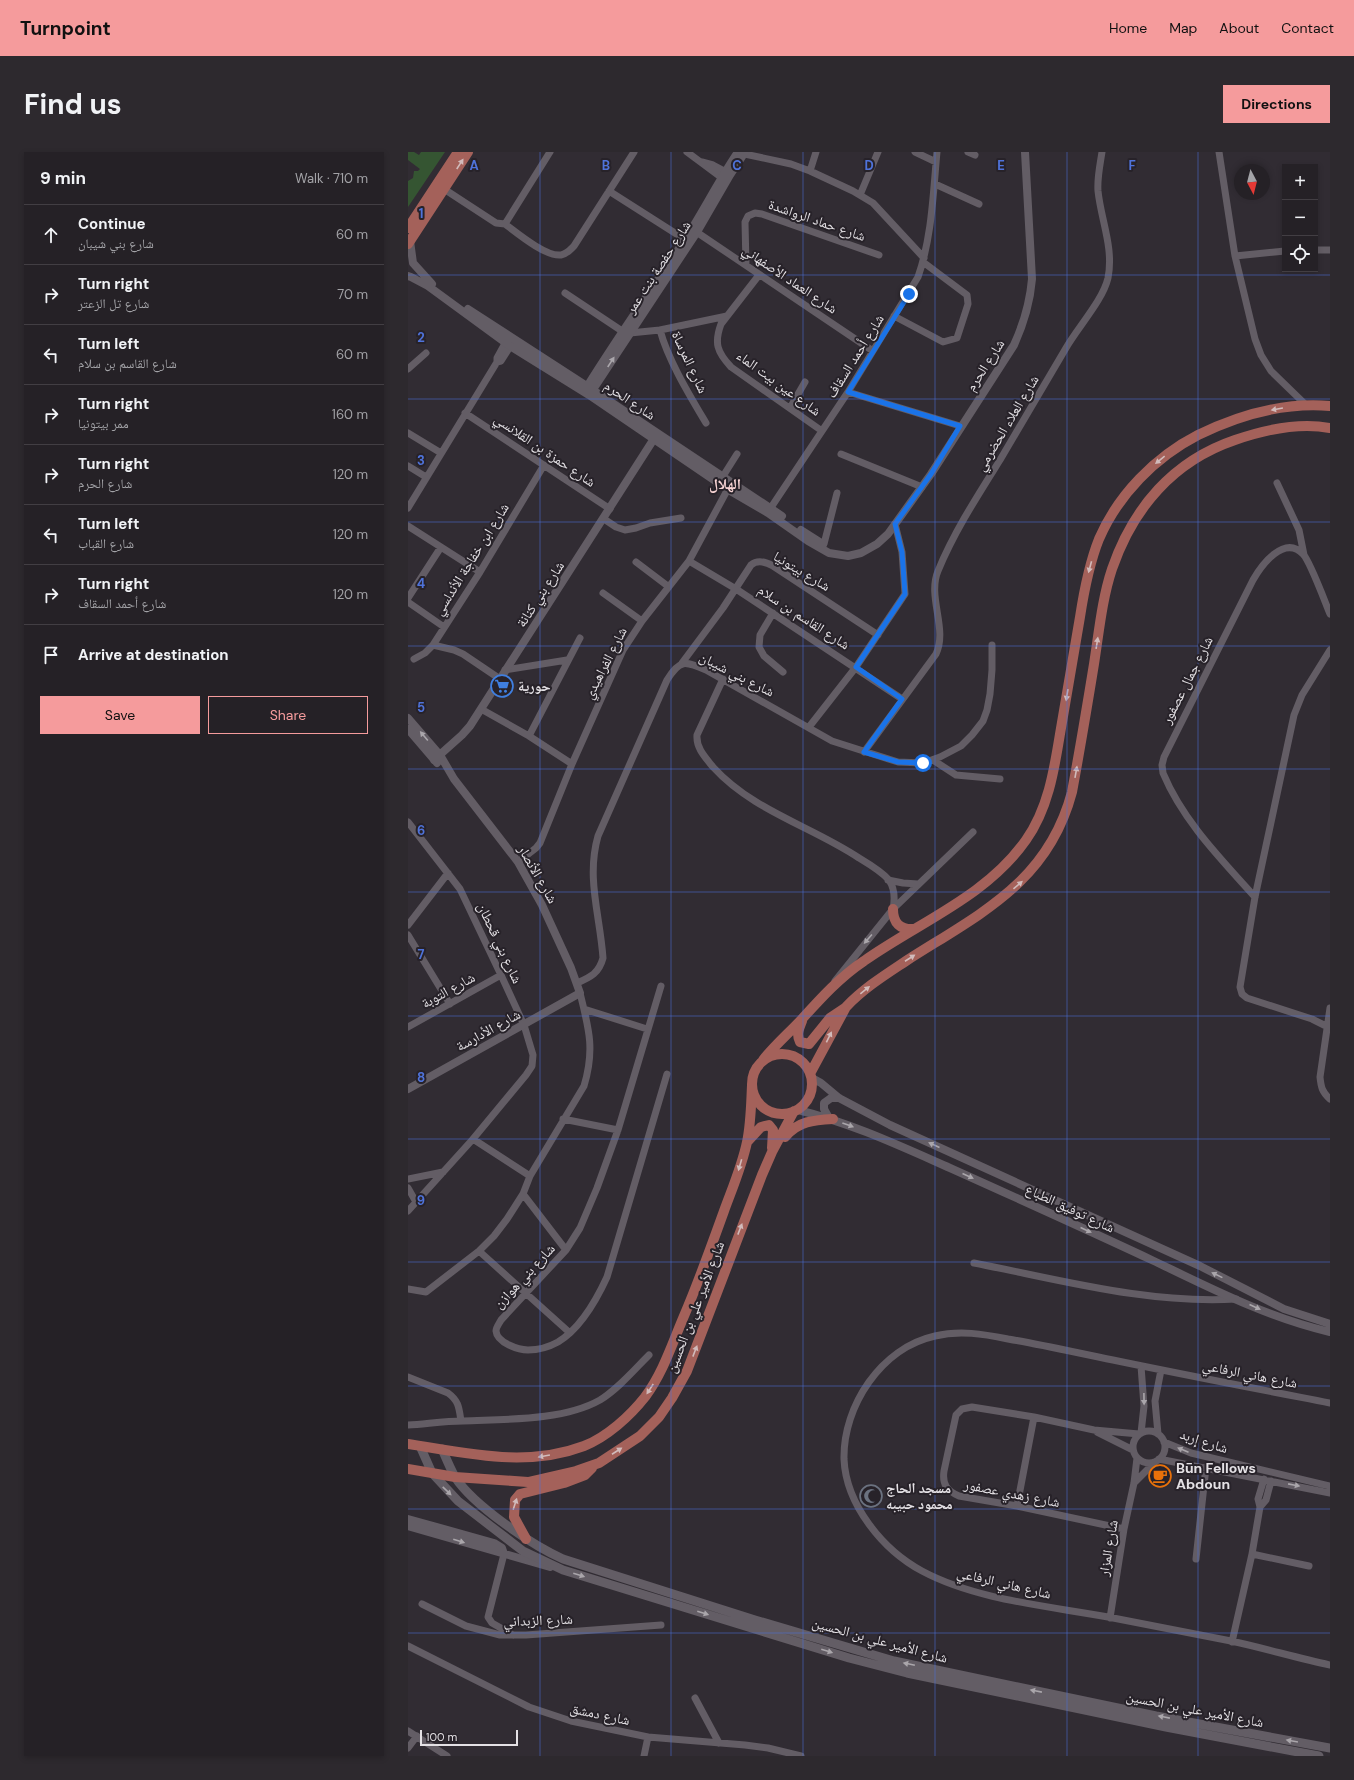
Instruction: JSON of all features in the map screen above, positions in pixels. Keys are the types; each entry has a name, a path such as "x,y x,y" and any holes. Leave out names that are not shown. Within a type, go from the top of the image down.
{"main road":[{"path":"408,228 458,152"},
{"path":"409,242 468,152"},
{"path":"763,1060 776,1054 791,1054 803,1062 811,1075 813,1087 805,1104 796,1111 780,1114 766,1109 756,1099 752,1085 754,1071 774,1046 828,990 864,961 974,891 997,873 1025,841 1041,813 1053,778 1087,575 1099,539 1121,500 1159,461 1172,450 1232,419 1280,408 1330,406"},
{"path":"803,1017 798,1031 798,1037 800,1042 810,1044 830,1018 846,1007 861,992 878,979 979,915 1010,891 1032,870 1054,839 1065,816 1072,792 1104,605 1112,569 1130,527 1154,493 1177,470 1220,445 1266,431 1308,427 1330,428"},
{"path":"894,909 893,916 901,927 907,930 914,929"},
{"path":"811,1075 846,1007"},
{"name":"شارع الأمير علي بن الحسين","path":"408,1444 505,1457 536,1458 561,1454 586,1445 604,1435 630,1414 644,1398 662,1370 697,1288 739,1171 751,1117 752,1085"},
{"name":"شارع الأمير علي بن الحسين","path":"408,1469 455,1477 528,1482 576,1471 599,1462 640,1436 649,1428 672,1398 687,1371 747,1211 772,1152 796,1111"},
{"path":"772,1152 796,1126 816,1120 831,1118"},
{"path":"746,1144 761,1127 769,1125 774,1133 772,1152"},
{"name":"شارع الأمير علي بن الحسين","path":"420,1446 432,1474 444,1488 523,1551 563,1570 849,1658 907,1673 1330,1748"},
{"name":"شارع الأمير علي بن الحسين","path":"442,1449 455,1477 479,1501 526,1539 544,1551 563,1559 846,1648 894,1661 1070,1702 1319,1756"},
{"path":"526,1539 514,1517 515,1500 520,1494 564,1483 585,1475 599,1462"}],"street":[{"path":"505,224 550,152"},
{"path":"444,189 496,223 505,224 548,253 562,255 574,246 634,152"},
{"path":"687,152 702,162 713,165 725,176"},
{"path":"810,171 816,152"},
{"path":"860,195 878,152"},
{"path":"915,152 936,162"},
{"name":"شارع أحمد السقاف","path":"769,510 848,392 918,277 924,260 935,184 937,152"},
{"name":"شارع الحرم","path":"769,510 808,542 829,553 848,556 861,553 882,540 922,487 960,426 1014,345 1023,325 1030,299 1032,279 1025,152"},
{"name":"شارع العلاء الحضرمي","path":"864,752 936,654 939,648 940,640 935,602 935,585 937,573 943,559 976,498 1075,333 1104,288 1108,278 1110,260 1098,191 1102,152"},
{"path":"1219,152 1235,256 1252,331 1261,355 1278,379 1308,406"},
{"path":"741,153 791,164 810,171 860,195 873,203 924,260 967,294 968,304 957,338 943,342 894,316"},
{"name":"شارع حفصة بنت عمر","path":"588,390 687,241 725,176 741,153"},
{"path":"935,184 979,204"},
{"path":"610,191 687,241"},
{"name":"شارع حماد الرواشدة","path":"746,265 746,218 755,213 762,214 879,255"},
{"name":"شارع العماد الأصفهاني","path":"694,230 873,351"},
{"name":"شارع الحرم","path":"409,242 413,262 429,283 510,341"},
{"path":"1318,250 1330,250"},
{"path":"1235,256 1282,251"},
{"name":"شارع عين بيت الماء","path":"759,275 726,316 718,334 717,346 720,354 731,367 822,430"},
{"name":"شارع الحرم","path":"408,276 428,286 510,341 588,390 729,486 810,536 824,544 845,552 861,553"},
{"path":"565,293 626,332 660,330"},
{"name":"شارع المرساة","path":"706,423 690,396 665,345 660,330 726,316"},
{"path":"408,508 465,412 497,362 497,358 510,341"},
{"path":"408,369 426,353"},
{"path":"790,408 805,382"},
{"path":"848,392 960,426"},
{"name":"شارع حمزة بن القلانسي","path":"465,412 610,509"},
{"path":"408,432 441,453"},
{"name":"شارع بني كنانة","path":"437,758 462,735 481,709 656,436"},
{"path":"720,480 737,454"},
{"path":"842,454 922,487"},
{"name":"شارع ابن خفاجة الأندلسي","path":"414,659 425,653 434,645 544,465"},
{"path":"408,466 426,477"},
{"path":"1277,483 1299,530 1304,555 1330,614"},
{"name":"شارع الفراهيدي","path":"518,862 540,843 572,764 623,650 642,621 689,561 729,486"},
{"path":"824,544 837,493"},
{"path":"604,519 616,527 625,530 650,523 681,518"},
{"path":"808,727 856,667 905,594 902,552 895,524"},
{"path":"408,526 480,572"},
{"path":"408,598 441,547"},
{"name":"شارع جمال عصفور","path":"1255,897 1202,837 1167,781 1162,766 1170,743 1258,572 1274,553 1285,548 1293,549 1304,555"},
{"name":"شارع القاسم بن سلام","path":"689,561 736,589 856,667 902,699"},
{"path":"636,562 669,587"},
{"name":"شارع بيتونيا","path":"682,662 736,589 753,563 766,562 878,635"},
{"path":"603,593 642,621"},
{"path":"408,602 444,627"},
{"path":"773,613 760,635 759,647 764,656 783,672"},
{"path":"529,736 567,660 580,638"},
{"path":"434,645 463,654 500,679"},
{"name":"شارع بني شيبان","path":"577,983 592,977 601,965 603,958 592,873 593,853 598,836 673,669 682,662 695,665 723,679 832,741 898,762 917,763 933,760 961,746 972,735 983,720 987,710 990,694 992,645"},
{"path":"1328,1028 1312,1019 1254,1001 1242,994 1240,987 1255,897 1296,710 1302,695 1330,650"},
{"path":"505,670 567,660"},
{"path":"723,679 697,735 698,746 710,763 730,783 755,801 785,819 841,846 888,880 903,884 918,884"},
{"path":"481,709 529,736 572,764"},
{"name":"شارع الأنصار","path":"409,724 454,779 518,862 542,905 577,983 580,993"},
{"path":"933,760 956,775 1000,779"},
{"path":"408,834 410,825"},
{"name":"شارع بني قحطان","path":"408,1211 473,1139 526,1075 532,1066 533,1055 524,1025 460,889 410,825"},
{"path":"828,990 856,953 894,909 973,832"},
{"path":"408,925 448,873"},
{"path":"888,880 894,894 894,909"},
{"path":"408,935 450,1004"},
{"name":"شارع التوبة","path":"408,1027 501,975"},
{"name":"شارع بني هوازن","path":"661,986 618,1130 597,1188 580,1228 566,1250 497,1326 496,1332 498,1337 514,1346 529,1350 547,1347 558,1342 570,1333 591,1307 607,1277 667,1074"},
{"path":"408,1289 426,1292 479,1251 494,1236 515,1208 523,1194 530,1176 584,1086 590,1061 591,1049 588,1026 580,993"},
{"name":"شارع الأدارسة","path":"408,1089 580,993"},
{"path":"1330,1008 1320,1077 1321,1088 1330,1099"},
{"path":"584,1009 648,1029"},
{"path":"1312,1019 1329,1017"},
{"name":"شارع توفيق الطباع","path":"811,1075 839,1098 890,1125 1200,1266 1284,1309 1330,1324"},
{"path":"831,1118 825,1112 824,1103 831,1098 839,1098"},
{"name":"شارع توفيق الطباع","path":"796,1111 831,1118 862,1130 1036,1206 1236,1299 1288,1321 1330,1332"},
{"path":"563,1119 618,1130"},
{"path":"473,1139 530,1176"},
{"path":"408,1179 443,1172"},
{"path":"408,1188 416,1202"},
{"path":"523,1194 566,1250"},
{"path":"479,1251 516,1286 526,1293 570,1333"},
{"path":"974,1263 1134,1295 1207,1301 1236,1299"},
{"path":"1193,1280 1200,1266"},
{"name":"شارع هاني الرفاعي","path":"1330,1403 1028,1342 963,1332 933,1336 895,1354 882,1364 863,1390 850,1422 844,1461 848,1480 857,1506 876,1533 912,1565 953,1586 970,1591 1232,1642 1330,1664"},
{"path":"409,1424 528,1418 571,1411 599,1400 612,1391 649,1355"},
{"path":"1141,1366 1144,1406 1140,1433 1134,1441 1133,1450 1137,1458 1146,1463 1158,1460"},
{"path":"1134,1483 1158,1460 1164,1451 1164,1442 1158,1434 1155,1401 1161,1370"},
{"path":"408,1378 448,1393 454,1397 459,1406 461,1421"},
{"name":"شارع زهدي عصفور","path":"1124,1529 952,1493 944,1483 944,1471 956,1416 962,1409 972,1407 1034,1417 1094,1430 1140,1433"},
{"path":"1017,1506 1034,1417"},
{"name":"شارع زهدي عصفور","path":"1094,1430 1133,1450"},
{"path":"1140,1433 1150,1431 1158,1434"},
{"name":"شارع إربد","path":"1164,1442 1191,1453 1330,1486"},
{"name":"شارع المزار","path":"1110,1618 1124,1529 1134,1483 1137,1458"},
{"name":"شارع إربد","path":"1158,1460 1206,1467 1330,1493"},
{"path":"1196,1559 1206,1467"},
{"path":"1232,1642 1252,1554 1260,1507 1258,1499 1267,1480"},
{"name":"شارع الأمير علي بن الحسين","path":"408,1519 494,1543 502,1548 504,1554"},
{"name":"شارع الأمير علي بن الحسين","path":"408,1526 563,1570"},
{"path":"504,1554 488,1617 492,1623 514,1636"},
{"path":"1252,1554 1309,1566"},
{"name":"شارع الزبداني","path":"422,1604 466,1626 500,1635 514,1636 661,1625"},
{"name":"شارع دمشق","path":"408,1646 528,1707 571,1721 648,1737 768,1748 801,1756"},
{"path":"695,1698 719,1743"},
{"path":"408,1730 448,1756"},
{"path":"408,1748 417,1736"},
{"path":"644,1756 648,1737"}],"green space":[{"path":"408,152 414,152 419,155 421,152 445,152 408,207 408,181 413,178 414,171 418,171 420,169 408,160"}],"place":[{"name":"حورية","path":"502,686"},
{"name":"Būn Fellows Abdoun","path":"1160,1476"},
{"name":"مسجد الحاج محمود حبيبه","path":"871,1496"}],"district":[{"name":"الهلال","path":"725,484"}],"route":[{"path":"909,294 848,392 960,426 931,474 895,524 902,552 906,588 905,594 902,601 856,667 902,699 864,752 898,762 923,763"}]}
